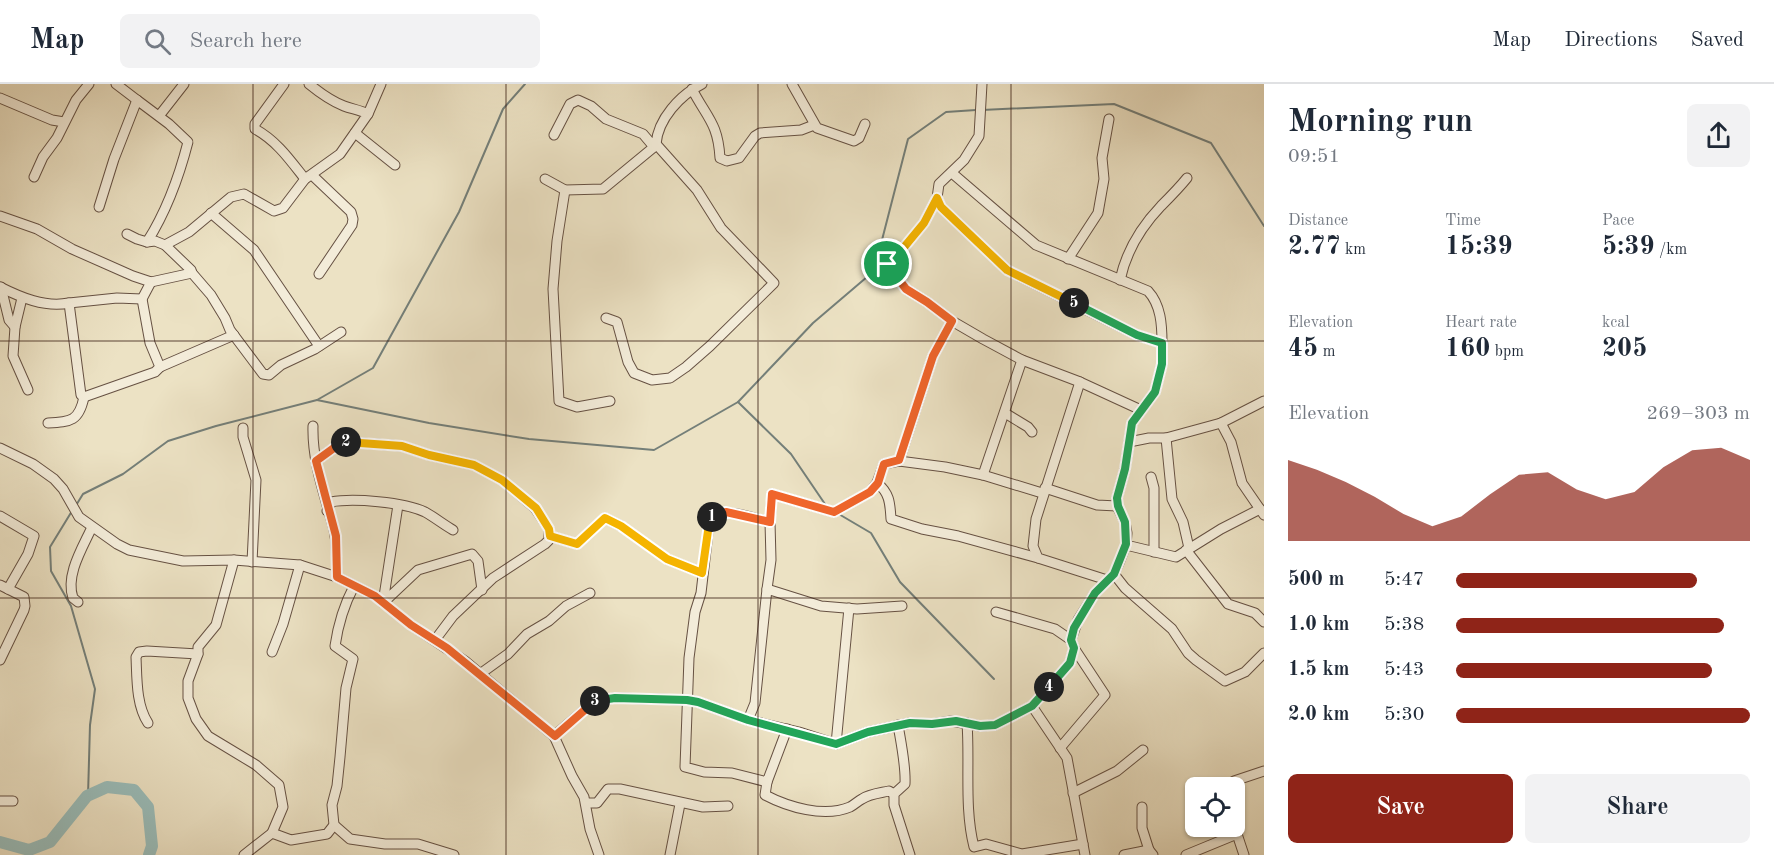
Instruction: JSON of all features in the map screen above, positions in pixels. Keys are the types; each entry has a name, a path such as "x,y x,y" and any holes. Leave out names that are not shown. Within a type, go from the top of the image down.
{"street":[{"path":"34,177 76,100 89,84"},
{"path":"116,84 159,116 188,142 165,208 147,242"},
{"path":"159,116 184,84"},
{"path":"284,84 255,124 255,129 269,137 309,177 351,212 353,219 352,225 319,274"},
{"path":"309,84 338,103 368,114"},
{"path":"165,245 189,232 231,197 244,194 274,211 283,208 317,169 340,154 368,114 381,84"},
{"path":"545,179 565,190 603,189 655,146 657,134 674,105 692,89 702,84"},
{"path":"792,84 817,128 855,141 859,138 865,124"},
{"path":"982,84 979,136 964,160 939,184 937,198 924,223 891,263 887,264 906,289 952,321 1022,360 1080,382 1141,410"},
{"path":"692,89 712,121 719,139 720,158 727,161 739,158 755,136 760,133 801,130 814,125"},
{"path":"0,98 52,120 64,122"},
{"path":"99,207 114,159 137,100"},
{"path":"554,135 570,104 578,100 591,106 606,119 643,135 697,190 721,228 774,283 710,346 670,378 652,380 634,373 628,362 617,322 606,318"},
{"path":"1068,259 1098,213 1104,179 1102,158 1108,119"},
{"path":"355,133 394,165"},
{"path":"555,736 595,701 615,698 698,702 748,720 836,744 857,735 910,723 932,724 951,721 980,726 995,725 1032,706 1070,663 1078,620 1095,593 1111,577 1126,544 1125,522 1117,498 1125,469 1132,423 1155,392 1162,364 1162,325 1156,300 1148,291 1036,245 952,172"},
{"path":"1120,280 1124,261 1133,243 1159,208 1187,178"},
{"path":"565,190 556,241 553,289 560,401 577,407 610,401"},
{"path":"937,198 941,207 1007,270 1137,335 1162,343"},
{"path":"211,213 254,250 319,346"},
{"path":"0,216 37,229 81,254 151,282 192,273"},
{"path":"127,234 147,242 155,241 165,245 191,270 211,294 234,335 263,374 266,375 341,332"},
{"path":"151,282 142,299 150,343 160,367"},
{"path":"0,287 22,298 61,305 117,298 142,299"},
{"path":"0,287 9,320 15,327"},
{"path":"22,298 15,327 13,356 28,390"},
{"path":"48,423 66,422 75,417 81,411 84,397 81,394 69,303"},
{"path":"899,460 933,356 952,321"},
{"path":"84,397 155,372 160,367 234,335"},
{"path":"983,475 1022,360"},
{"path":"1038,558 1033,546 1036,519 1080,382"},
{"path":"1129,442 1149,438 1166,438 1221,423 1264,401"},
{"path":"1005,413 1028,426 1032,432"},
{"path":"1126,544 1176,557 1221,529 1262,509 1242,483 1231,442 1221,423"},
{"path":"313,426 316,461 327,511 336,536 337,577"},
{"path":"243,428 243,437 256,480 252,562"},
{"path":"1166,438 1172,499 1183,522 1187,549 1228,604 1255,613 1264,622"},
{"path":"316,461 338,445 348,442 402,446 429,455 474,465 502,480 536,508 549,529 550,536 545,544 493,578 483,590 453,616 435,640"},
{"path":"0,448 33,464 54,479 63,489 79,517 117,544 151,555 183,561 234,560 300,565 337,577 383,603 480,674 555,736 586,803 590,829 599,855"},
{"path":"748,720 754,703 771,560 772,494 834,512 870,492 878,483 884,464 899,460 983,475 1097,505 1118,506"},
{"path":"1151,477 1154,488 1154,552"},
{"path":"878,483 890,499 891,519 1111,577 1172,629 1188,653 1225,681 1245,672 1264,653"},
{"path":"327,511 331,502 345,500 398,505 423,511 453,530"},
{"path":"383,603 398,505"},
{"path":"767,783 732,773 704,772 685,767 684,753 688,723 689,658 695,612 701,593 709,519 726,512 770,522"},
{"path":"0,516 34,536 28,554 4,587 24,597 25,606 0,660"},
{"path":"550,536 577,544 605,518 621,526 667,559 702,573"},
{"path":"78,602 73,598 71,582 75,565 92,527"},
{"path":"383,603 418,570 472,554 478,561 483,590"},
{"path":"234,560 216,625 198,647 198,654 188,681 188,698 196,719 208,736 256,765 279,785 283,807 272,833 244,855"},
{"path":"272,652 283,624 300,565"},
{"path":"354,586 337,630 335,646 353,660 346,688 337,786 332,805 334,825 350,840 385,844 418,844 454,855"},
{"path":"767,589 821,606 849,608 902,606"},
{"path":"480,674 508,654 527,634 549,621 566,606 590,593"},
{"path":"836,744 849,608"},
{"path":"996,612 1054,629 1072,644 1105,695 1060,748"},
{"path":"148,723 142,714 140,702 136,664 139,652 198,654"},
{"path":"1032,706 1066,758 1085,855"},
{"path":"967,723 968,791 974,851 986,844 1022,854 1083,844"},
{"path":"898,725 906,777 905,784 894,794 894,805 910,855"},
{"path":"787,729 767,783 765,795 804,810 830,810 850,807 864,797 889,791 894,794"},
{"path":"1073,793 1117,771 1143,750"},
{"path":"1245,777 1264,771"},
{"path":"586,803 597,803 608,789 614,789 680,804 703,807 728,806"},
{"path":"0,801 13,801"},
{"path":"670,855 680,804"},
{"path":"1124,855 1151,852 1142,828 1142,807"},
{"path":"272,833 291,840 327,834 334,825"},
{"path":"1186,855 1221,837"},
{"path":"1238,837 1244,855"}],"waterway":[{"path":"75,507 83,494 123,474 168,441 317,400 373,368 459,212 503,109 525,84"},
{"path":"982,110 1114,104 1211,143 1264,226"},
{"path":"317,400 429,423 529,439 654,450 738,402 813,323 874,271 908,139 946,112 976,110"},
{"path":"738,402 791,454 827,507"},
{"path":"72,511 50,547 51,571 71,606 95,689 90,725 88,796"},
{"path":"837,513 871,533 900,582 994,679"},
{"path":"0,842 29,850 50,842 87,796 107,787 134,790 148,807 152,846 149,855"}],"route":[{"path":"937,198 941,207 1007,270 1137,335 1162,343 1163,346 1162,364 1155,392 1132,423 1125,469 1117,498 1125,522 1126,544 1114,574 1095,593 1074,628 1071,640 1074,648 1070,663 1032,706 1001,723 989,726 956,721 932,724 910,723 857,735 836,744 799,732 748,720 698,702 615,698 595,701 555,736 465,661 411,625 375,596 337,577 336,536 327,511 316,461 338,445 348,442 402,446 429,455 474,465 502,480 536,508 549,529 550,536 577,544 605,518 621,526 667,559 702,573 708,521 711,518 726,512 770,522 772,494 834,512 870,492 878,483 884,464 899,460 933,356 952,321 906,289 887,264 891,263 924,223 937,198"}]}
